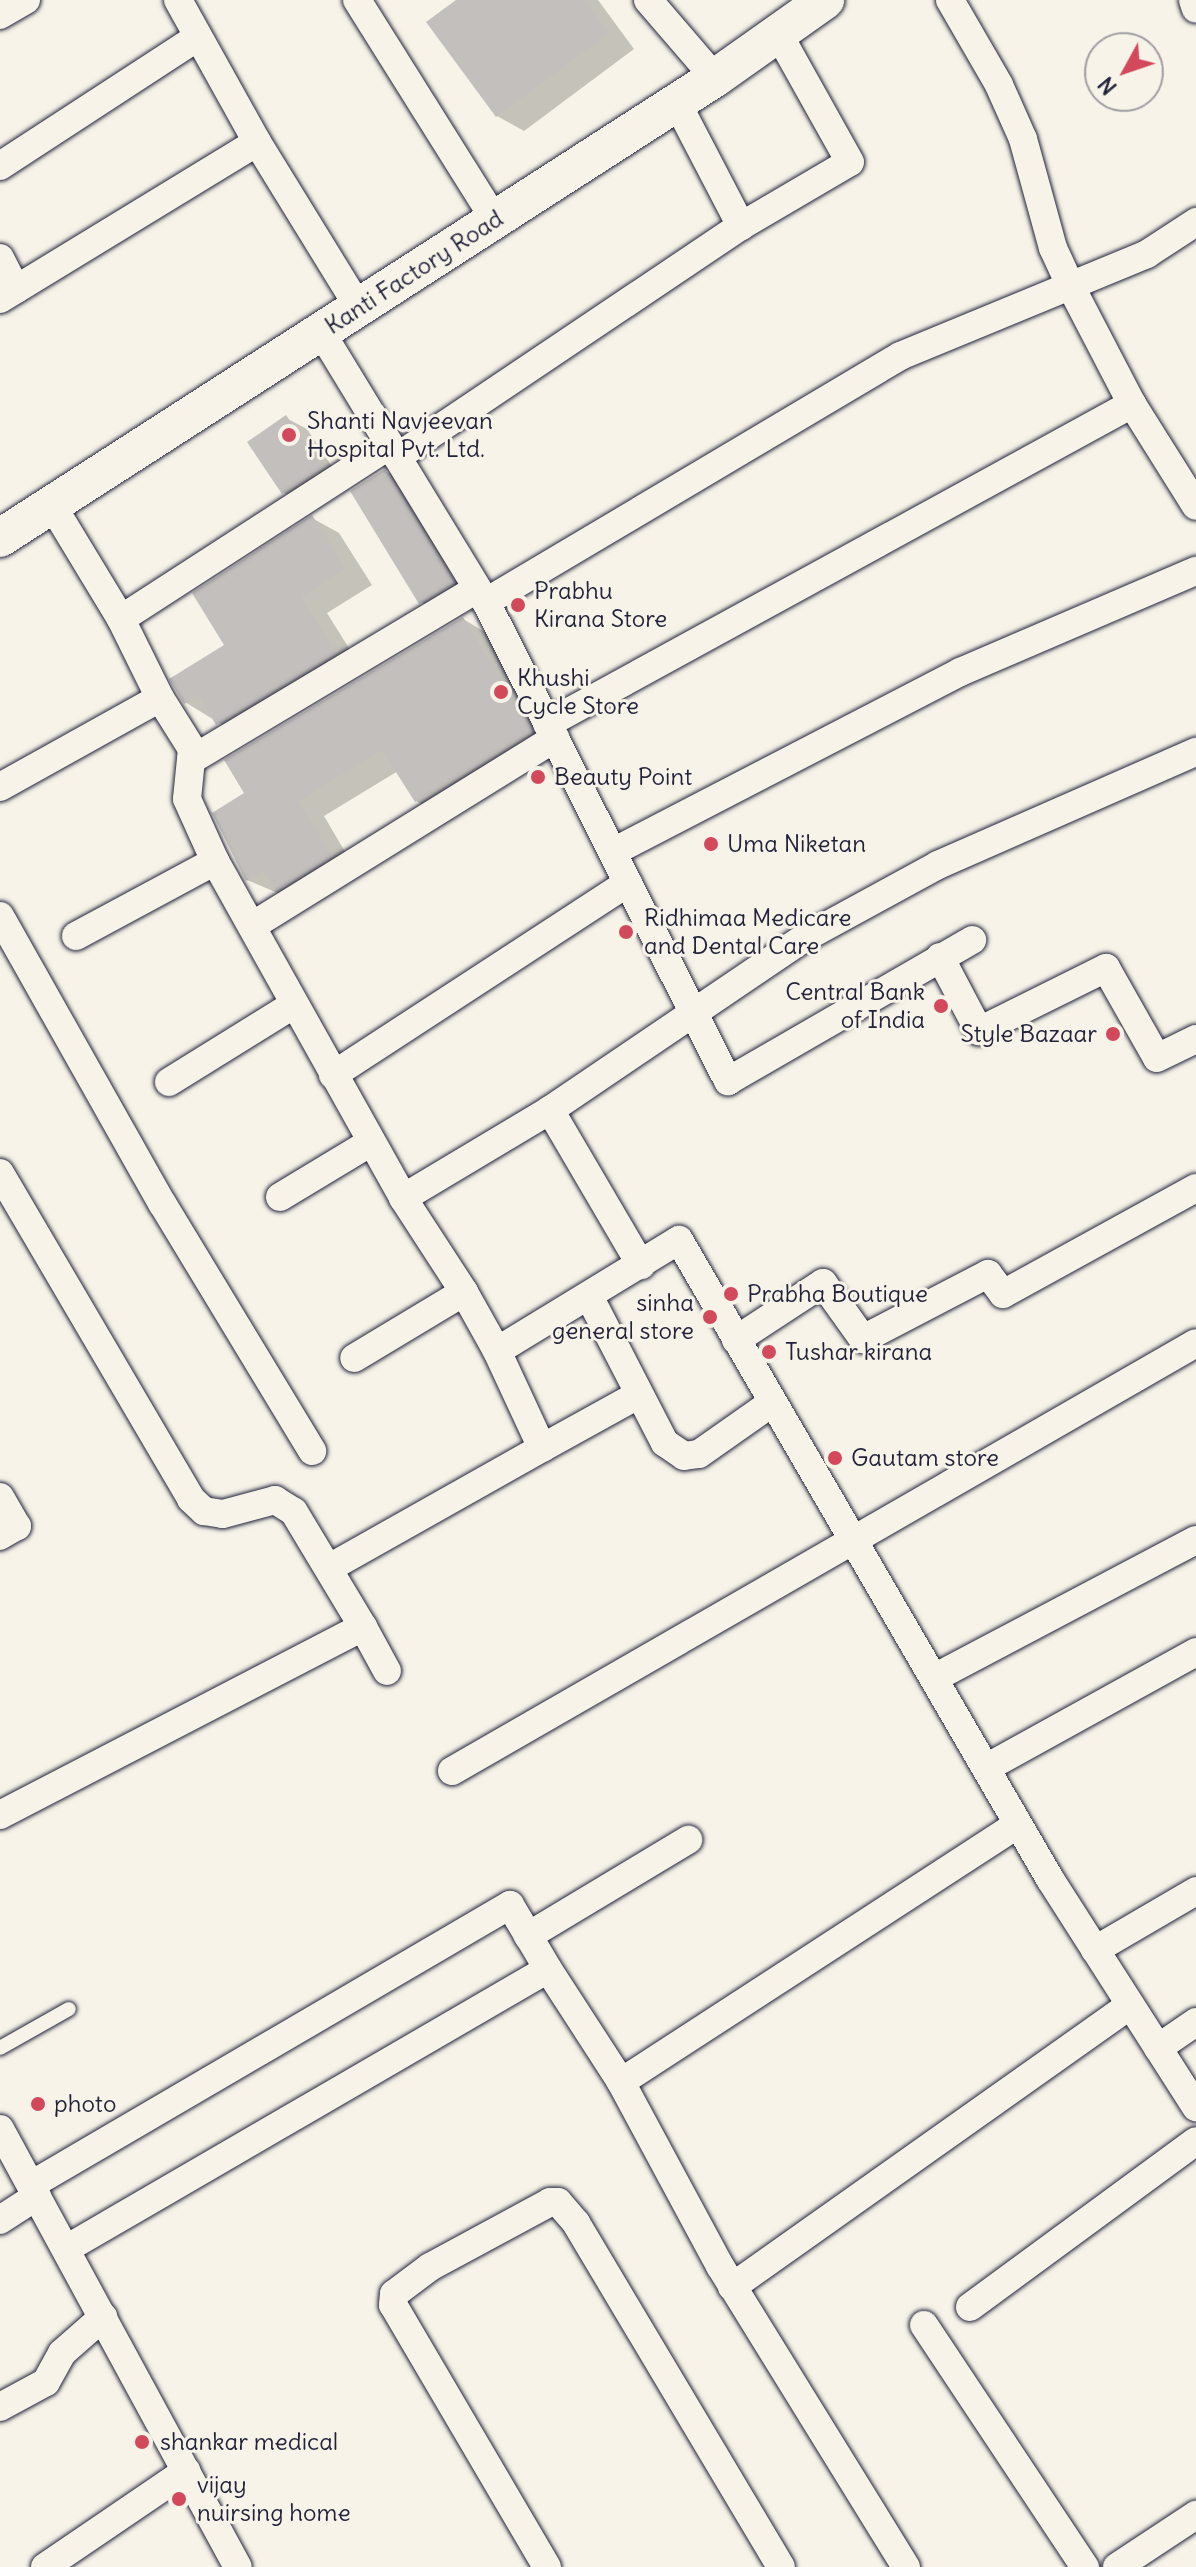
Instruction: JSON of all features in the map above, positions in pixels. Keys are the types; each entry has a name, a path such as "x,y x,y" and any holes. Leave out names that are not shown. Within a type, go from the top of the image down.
{"street":[{"path":"0,15 26,0"},
{"path":"178,0 257,142 359,308"},
{"path":"357,0 495,220"},
{"path":"648,0 715,78"},
{"name":"Kanti Factory Road","path":"0,538 677,103 825,0"},
{"path":"950,0 999,85 1023,139 1053,248 1071,287 1132,404 1196,506"},
{"path":"1193,0 1196,9"},
{"path":"121,619 393,451 741,226 850,162 778,33"},
{"path":"0,166 198,37"},
{"path":"677,103 741,226"},
{"path":"0,258 8,294 257,142"},
{"path":"191,760 900,356 1147,254 1196,222"},
{"path":"321,332 481,595 728,1081 972,940"},
{"path":"252,926 551,731 1132,404"},
{"path":"52,505 121,619 160,698 192,749 187,799 215,861 403,1198 464,1292 497,1351 542,1448"},
{"path":"613,852 960,672 1196,571"},
{"path":"0,787 160,698"},
{"path":"403,1198 550,1110 692,1010 806,937 938,865 1196,752"},
{"path":"76,936 215,861"},
{"path":"333,1075 628,883"},
{"path":"0,916 162,1203 312,1451"},
{"path":"940,957 979,1031 1106,968 1157,1058 1196,1039"},
{"path":"169,1082 293,1005"},
{"path":"550,1110 641,1265"},
{"path":"280,1197 371,1142"},
{"path":"0,1173 191,1499 204,1511 223,1514 275,1500 294,1512 387,1671"},
{"path":"736,1340 823,1283 863,1339 988,1274 1003,1294 1196,1188"},
{"path":"497,1351 590,1298 679,1240 1018,1824 1196,2107"},
{"path":"354,1358 464,1292"},
{"path":"590,1298 665,1443 684,1456 699,1454 773,1402"},
{"path":"452,1771 852,1537 1196,1343"},
{"path":"329,1568 638,1395"},
{"path":"0,1497 17,1526 0,1536"},
{"path":"934,1678 1196,1540"},
{"path":"0,1815 363,1627"},
{"path":"986,1768 1196,1652"},
{"path":"621,2082 1018,1824"},
{"path":"528,1936 688,1840"},
{"path":"1095,1950 1196,1891"},
{"path":"0,2220 34,2191 510,1905 621,2082 732,2287 906,2567"},
{"path":"66,2249 548,1969"},
{"path":"732,2287 1130,2005"},
{"path":"1158,2048 1196,2022"},
{"path":"0,2129 238,2567"},
{"path":"970,2307 1196,2141"},
{"path":"547,2567 393,2305 394,2294 430,2267 550,2202 558,2202 576,2223 781,2567"},
{"path":"0,2407 46,2382 62,2353 103,2317"},
{"path":"924,2325 1085,2567"},
{"path":"45,2567 83,2556 186,2471"},
{"path":"1117,2567 1196,2515"}],"lane":[{"path":"0,2048 69,2009"}],"building":[{"path":"456,0 584,0 609,33 496,117 426,22"},
{"path":"286,415 322,468 282,494 247,442"},
{"path":"385,469 454,583 419,604 350,491"},
{"path":"312,515 346,569 301,597 336,653 216,725 198,695 184,704 169,679 224,645 192,593"},
{"path":"463,617 532,731 415,802 382,750 298,801 332,856 276,890 263,871 246,881 212,813 244,793 224,760"}],"place":[{"name":"Shanti Navjeevan Hospital Pvt. Ltd.","path":"289,435"},
{"name":"Prabhu Kirana Store","path":"518,605"},
{"name":"Khushi Cycle Store","path":"501,692"},
{"name":"Beauty Point","path":"538,777"},
{"name":"Uma Niketan","path":"711,844"},
{"name":"Ridhimaa Medicare and Dental Care","path":"626,932"},
{"name":"Central Bank of India","path":"941,1006"},
{"name":"Style Bazaar","path":"1113,1034"},
{"name":"Prabha Boutique","path":"731,1294"},
{"name":"sinha general store","path":"710,1317"},
{"name":"Tushar kirana","path":"769,1352"},
{"name":"Gautam store","path":"835,1458"},
{"name":"photo","path":"38,2104"},
{"name":"shankar medical","path":"142,2442"},
{"name":"vijay nuirsing home","path":"179,2499"}]}
